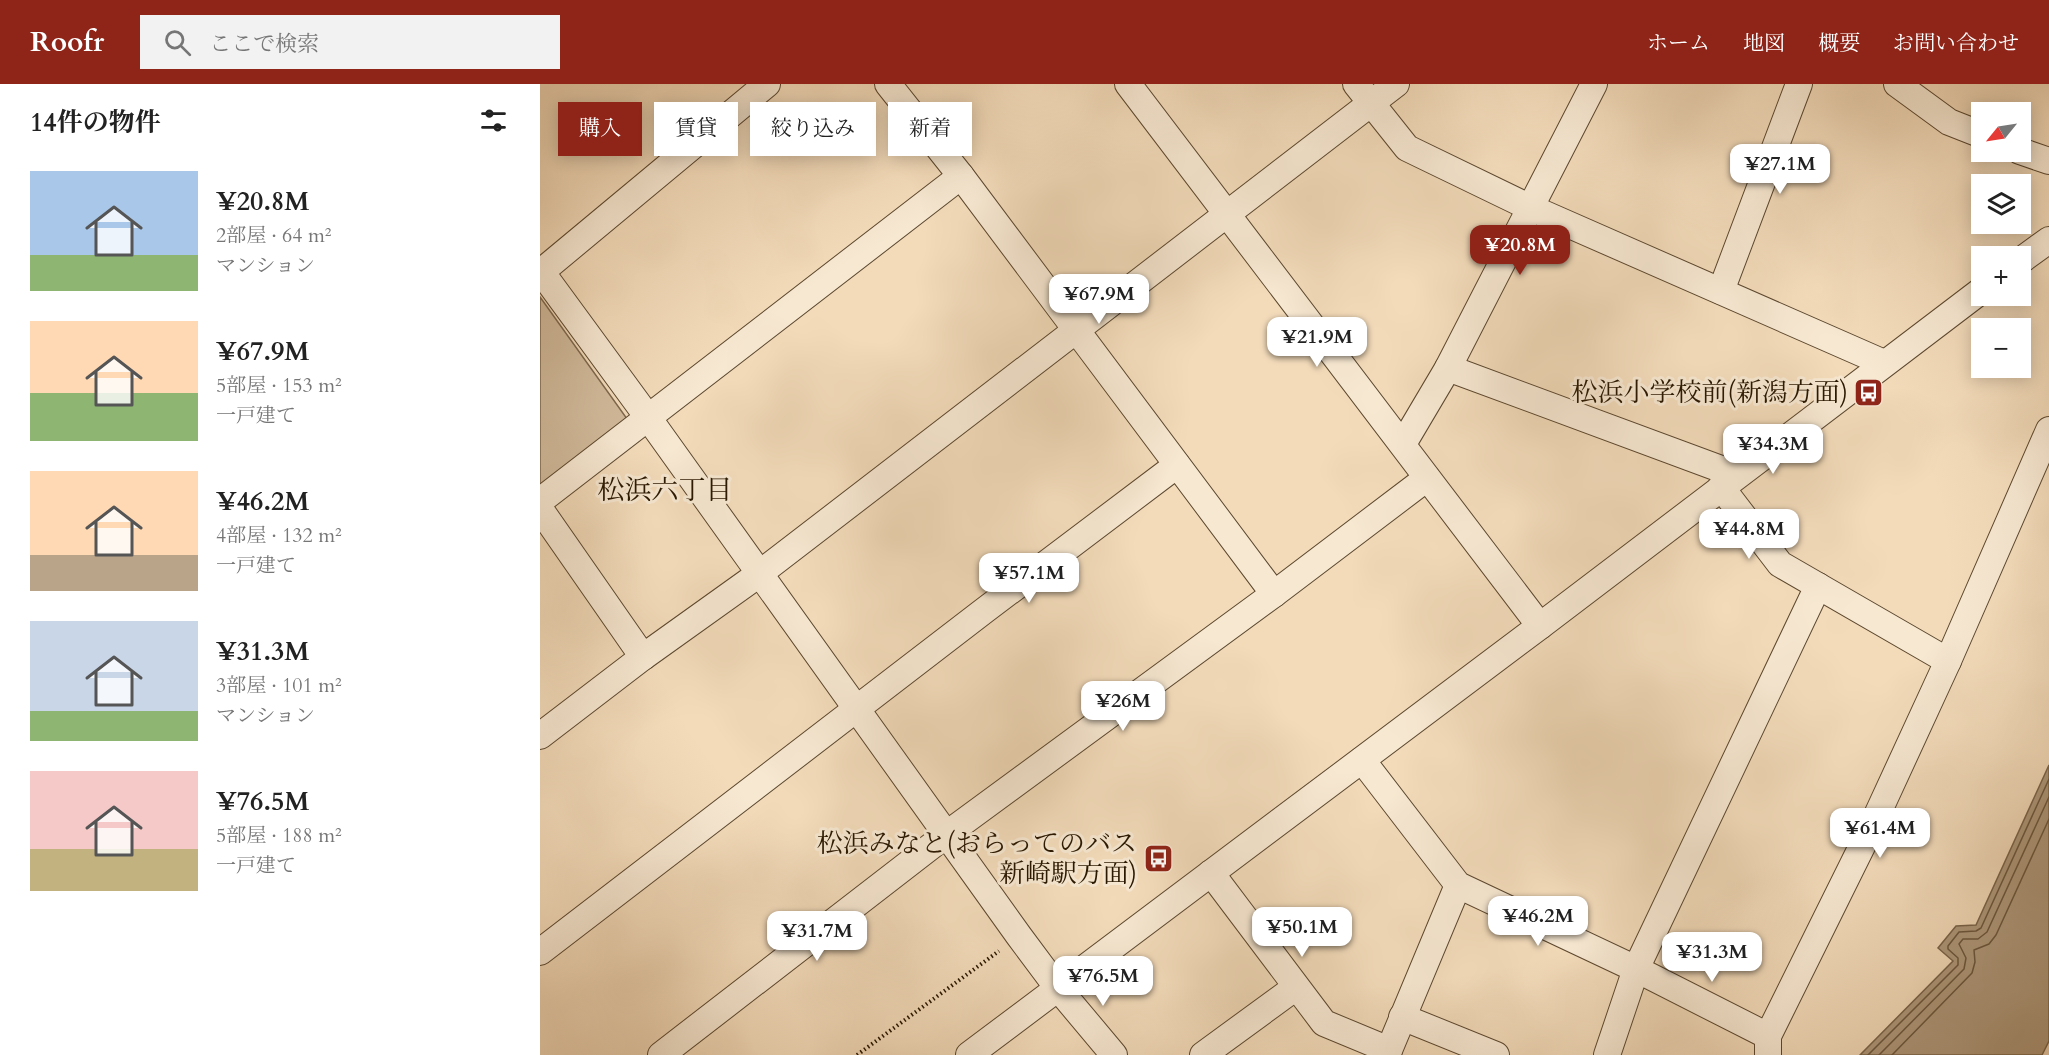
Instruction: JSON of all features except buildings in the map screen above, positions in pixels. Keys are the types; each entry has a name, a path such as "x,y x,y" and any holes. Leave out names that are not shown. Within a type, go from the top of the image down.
{"street":[{"path":"767,84 541,271 1019,936 1057,987 1114,1055"},
{"path":"888,84 961,176 1274,594"},
{"path":"1128,84 1540,626"},
{"path":"540,736 643,657 759,573 1227,215 1363,94 1396,84"},
{"path":"1403,444 1448,368 1594,84"},
{"path":"1721,291 1799,84"},
{"path":"1897,84 1949,122 1971,131"},
{"path":"1363,94 1407,148 1531,208 1884,363"},
{"path":"2031,155 2049,161"},
{"path":"540,501 647,416 961,176"},
{"path":"2031,253 2049,240"},
{"path":"969,1055 1540,626 1971,298"},
{"path":"1448,368 1729,481 1780,564 1948,661"},
{"path":"1362,760 1458,885 1636,969 1768,1046 1948,661 2049,430"},
{"path":"540,952 1177,465"},
{"path":"661,1055 947,834 1274,594 1427,478"},
{"path":"540,509 643,657"},
{"path":"1607,1055 1636,969 1818,586"},
{"path":"1211,873 1324,1023 1388,1052 1458,885"},
{"path":"1203,1055 1296,987"},
{"path":"1402,1017 1496,1055"}],"path":[{"path":"857,1055 1019,936"}],"shaded area":[{"path":"540,297 630,423 545,485 540,484"}],"water":[{"path":"2049,765 2049,1041 2042,1055 1860,1055 1953,961 1938,948 1956,926 1976,925"}],"place":[{"name":"松浜小学校前(新潟方面)","path":"1869,392"},
{"name":"松浜みなと(おらってのバス 新崎駅方面)","path":"1158,858"}],"district":[{"name":"松浜六丁目","path":"665,490"}]}
